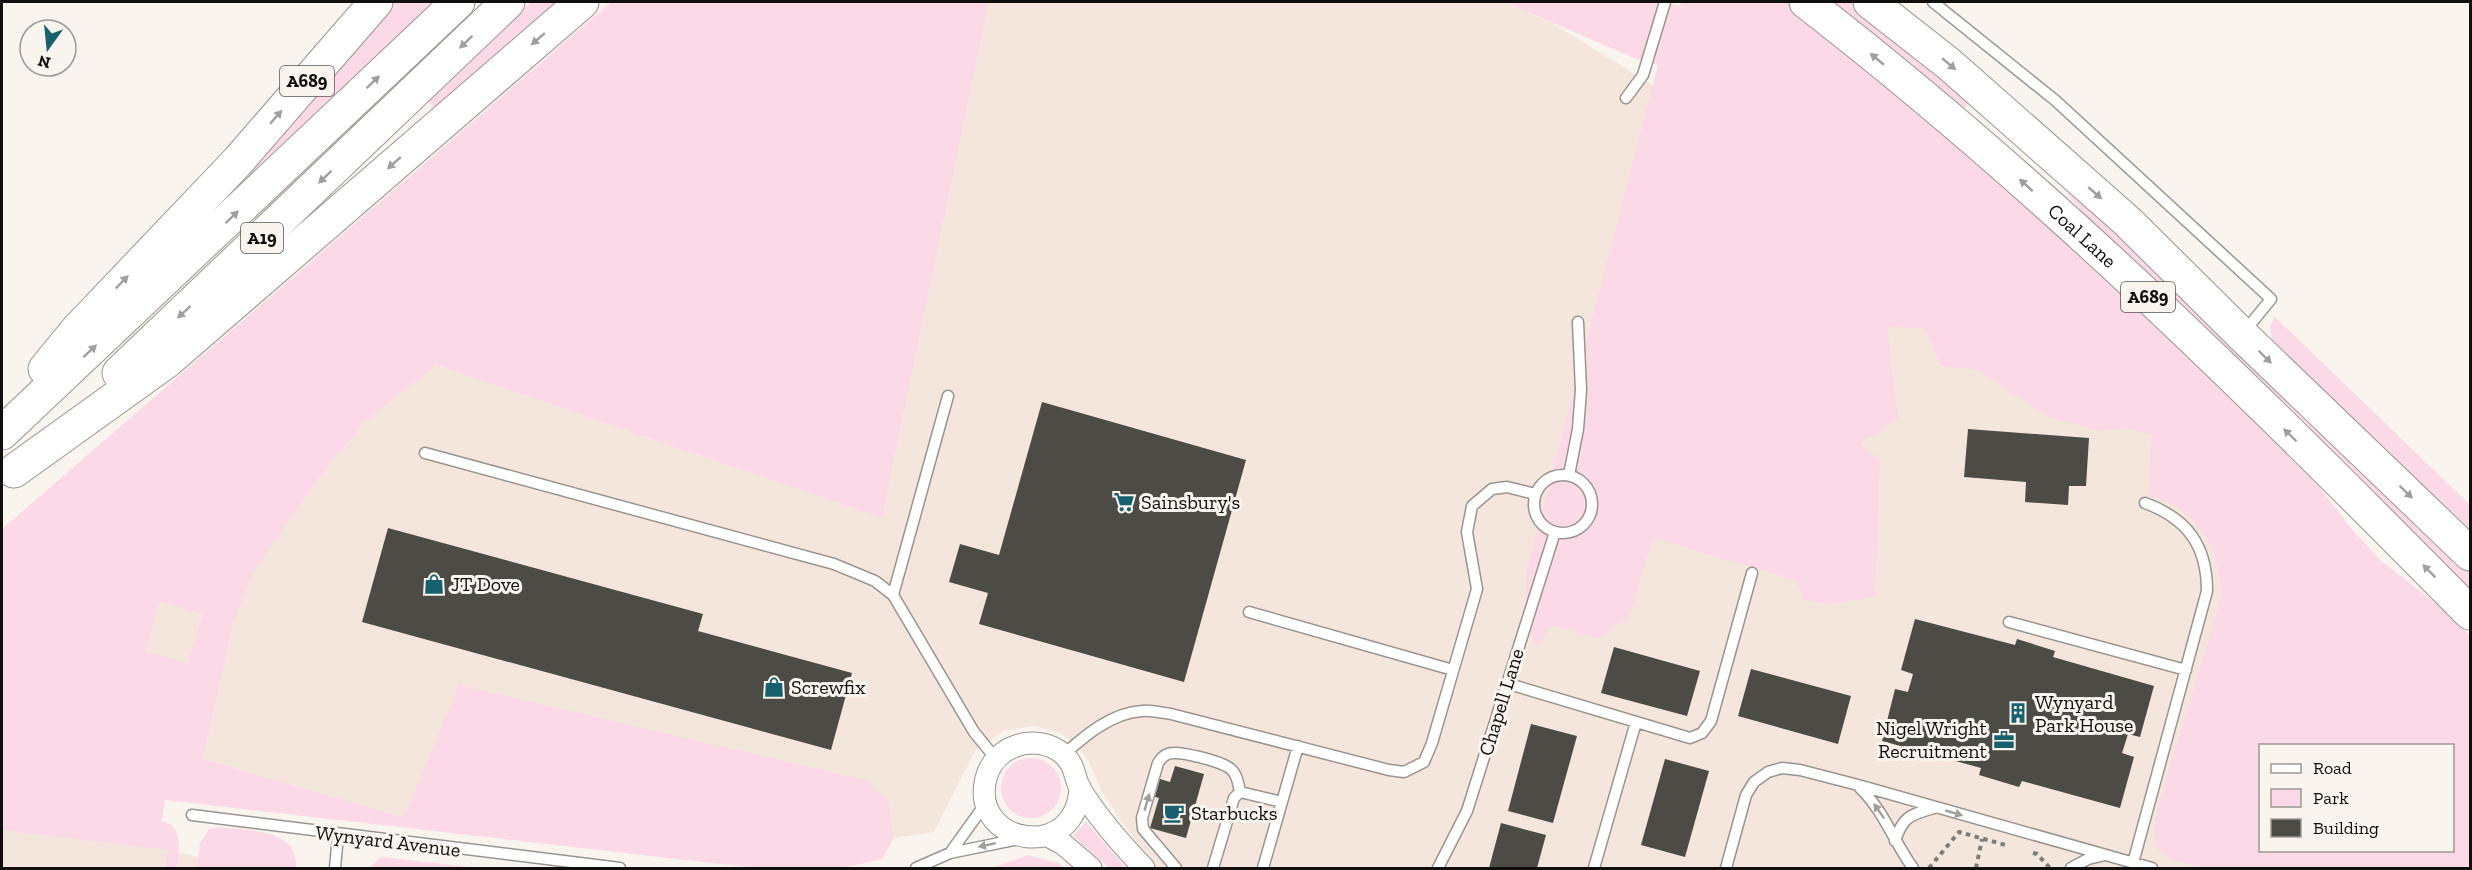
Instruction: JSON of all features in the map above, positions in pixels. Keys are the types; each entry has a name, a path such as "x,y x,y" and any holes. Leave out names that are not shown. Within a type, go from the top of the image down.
{"highway":[{"name":"A689","path":"2,422 77,330 238,161 376,2"},
{"name":"A19","path":"2,433 458,2"},
{"name":"A19","path":"8,477 184,313 508,2"},
{"name":"A19","path":"8,477 167,361 582,2"},
{"name":"Coal Lane","path":"1806,2 1995,157 2106,256 2470,613"},
{"name":"Coal Lane","path":"1870,2 1949,63 2127,221 2470,554"}],"street":[{"path":"1080,788 1076,809 1071,819 1048,836 1024,838 1000,826 986,803 987,775 996,759 1011,748 1029,743 1047,745 1063,755 1075,770 1080,788 1144,868"},
{"path":"1048,836 1063,844 1091,868"}],"lane":[{"path":"1626,98 1643,75 1665,2"},
{"path":"1933,2 2056,101 2271,299 2242,335"},
{"path":"1569,475 1578,429 1581,390 1578,322"},
{"path":"892,595 948,396"},
{"path":"425,453 834,564 875,581 892,595 974,732 996,759"},
{"path":"1569,475 1584,483 1589,490 1592,498 1590,515 1580,528 1563,533 1555,532 1541,524 1537,517 1533,501 1535,494 1539,486 1553,476 1569,475"},
{"path":"1063,755 1087,734 1116,716 1143,710 1171,714 1404,772 1424,762 1477,589 1467,532 1472,506 1492,489 1508,487 1535,494"},
{"path":"2133,863 2207,591 2207,569 2200,548 2184,528 2159,508 2145,503"},
{"name":"Chapell Lane","path":"1438,868 1467,811 1509,684 1517,651 1555,532"},
{"path":"1509,684 1690,738 1702,733 1711,721 1752,573"},
{"path":"1249,612 1454,670"},
{"path":"2009,622 2186,670"},
{"path":"1594,868 1636,722"},
{"path":"1263,868 1298,746"},
{"path":"1176,868 1143,829 1142,818 1158,763 1162,757 1171,752 1185,754 1229,767 1237,778 1240,792"},
{"path":"1726,868 1746,795 1754,782 1768,772 1782,768 1800,770 1858,785 2152,868"},
{"path":"1858,785 1869,796 1913,868"},
{"path":"1240,792 1282,802"},
{"path":"1213,868 1234,798 1240,792"},
{"path":"950,853 986,803"},
{"path":"1895,841 1901,824 1909,816 1934,808"},
{"name":"Wynyard Avenue","path":"192,815 338,835 620,868"},
{"path":"335,868 338,835"},
{"path":"916,868 950,853 1024,838"},
{"path":"2071,868 2088,859 2104,855"}],"path":[{"path":"1929,868 1959,832 2015,848"},
{"path":"1976,868 1982,839"},
{"path":"2026,851 2037,854 2050,868"}],"shaded area":[{"path":"989,2 1505,2 1552,23 1995,296 2470,708 2470,868 1157,868 1121,821 1102,792 1089,762 1077,746 1061,733 1034,726 1003,731 975,751 934,832 894,838 889,802 404,817 203,759 233,625 253,573 322,474 364,423 436,365 882,518"},
{"path":"160,601 202,613 188,664 146,651"},
{"path":"2,828 168,850 247,868 2,868"}],"green space":[{"path":"394,2 435,2 253,179 247,173"},
{"path":"531,2 570,2 439,112 426,100"},
{"path":"611,2 989,2 882,518 436,365 364,423 322,474 253,573 233,625 203,759 404,817 459,685 865,780 889,802 894,838 882,859 843,868 755,868 165,800 162,821 174,828 177,834 179,847 177,868 166,868 168,850 2,830 2,529","holes":["160,601 202,614 188,663 146,651"]},
{"path":"1505,2 1668,2 1680,6 1681,2 1787,2 1920,108 2070,236 2305,468 2349,526 2380,560 2443,609 2470,635 2470,868 2201,868 2174,860 2159,851 2154,835 2158,806 2221,599 2217,563 2211,548 2193,520 2165,501 2148,495 2152,435 2125,428 2100,431 2049,417 1978,370 1941,366 1924,328 1887,327 1898,420 1860,443 1880,460 1875,597 1828,604 1804,600 1796,580 1653,538 1629,618 1597,638 1552,625 1537,647 1525,622 1527,570 1658,65 1634,58"},
{"path":"1827,2 1851,2 1971,100 1963,110"},
{"path":"2065,191 2100,215 2470,569 2470,589 2087,217"},
{"path":"2275,317 2470,505 2470,531 2272,341 2270,327"},
{"path":"1031,758 1048,763 1056,771 1061,788 1056,805 1048,813 1031,818 1014,813 1006,805 1001,788 1006,771 1014,763"},
{"path":"1086,822 1126,868 1109,868 1077,840 1073,835"},
{"path":"218,827 256,831 280,838 289,845 295,855 296,868 197,867 200,843 209,829"},
{"path":"1028,855 1058,863 1064,868 991,868"},
{"path":"380,857 392,858 476,868 369,868"}],"building":[{"name":"Sainsbury's","path":"1042,402 1246,460 1184,682 979,624 988,593 949,582 960,544 999,555"},
{"path":"1968,429 2089,438 2086,486 2069,486 2068,505 2025,502 2026,482 1964,477"},
{"path":"388,528 703,614 698,631 852,673 831,750 362,622"},
{"name":"Wynyard Park House","path":"1915,619 2015,645 2017,639 2055,651 2053,657 2154,686 2140,737 2128,734 2122,753 2134,757 2120,808 2022,781 2019,787 1979,775 1981,768 1882,741 1895,689 1908,692 1913,674 1901,670"},
{"path":"1614,647 1700,671 1687,716 1601,693"},
{"path":"1751,669 1851,696 1838,744 1738,716"},
{"path":"1531,724 1577,736 1553,823 1508,811"},
{"path":"1665,759 1709,771 1685,857 1641,845"},
{"name":"Starbucks","path":"1175,766 1204,774 1186,838 1150,828 1159,798 1155,797 1160,779 1170,782"},
{"path":"1501,823 1546,835 1537,868 1489,868"}],"place":[{"name":"Sainsbury's","path":"1124,502"},
{"name":"JT Dove","path":"434,584"},
{"name":"Screwfix","path":"774,687"},
{"name":"Wynyard Park House","path":"2018,713"},
{"name":"Nigel Wright Recruitment","path":"2004,740"},
{"name":"Starbucks","path":"1174,813"}]}
